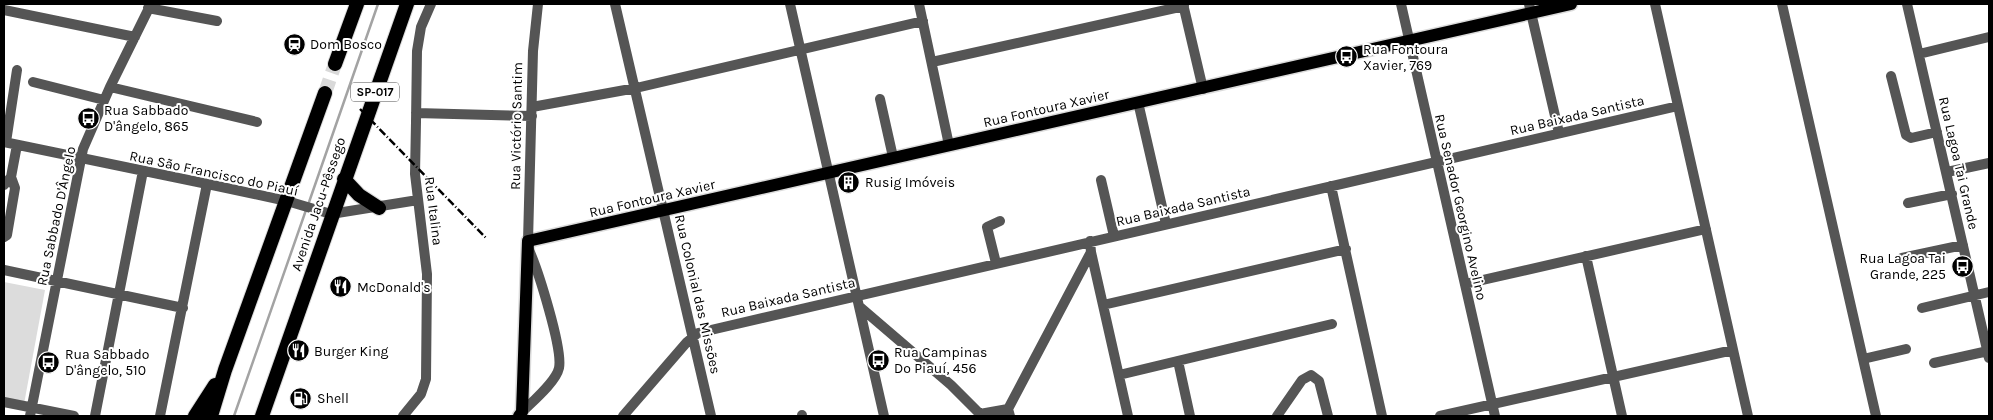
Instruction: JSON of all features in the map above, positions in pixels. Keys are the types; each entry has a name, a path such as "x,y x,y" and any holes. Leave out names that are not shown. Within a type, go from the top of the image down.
{"highway":[{"path":"335,64 357,4"},
{"name":"Avenida Jacu-Pêssego","path":"262,416 327,214 344,179 407,4"},
{"path":"211,416 225,370 292,203 325,93"},
{"path":"344,179 359,195 379,208"},
{"path":"195,416 225,370"}],"main road":[{"name":"Rua Fontoura Xavier","path":"528,245 828,172 1203,89 1409,41 1530,8 1571,4"},
{"name":"Rua Victório Santim","path":"520,414 528,245"}],"street":[{"name":"Rua Italina","path":"403,416 422,394 426,379 428,274 415,174 417,52 421,26 431,4"},
{"name":"Rua Victório Santim","path":"520,414 554,377 559,367 548,310 528,245 533,51 538,4"},
{"name":"Rua Colonial das Missões","path":"615,4 694,335 711,416"},
{"path":"790,4 884,416"},
{"path":"919,4 950,145"},
{"name":"Rua Senador Georgino Avelino","path":"1401,4 1495,416"},
{"path":"1655,4 1748,416"},
{"path":"1782,4 1876,416"},
{"name":"Rua Lagoa Tai Grande","path":"1907,4 1988,355"},
{"path":"932,62 1184,5 1203,89"},
{"path":"150,6 217,21"},
{"name":"Rua Sabbado D'Ângelo","path":"31,412 80,158 104,100 150,6"},
{"path":"1530,8 1559,133"},
{"path":"4,10 135,37"},
{"path":"416,113 532,111 923,20"},
{"path":"1919,54 1989,37"},
{"path":"5,142 17,70"},
{"path":"1891,76 1906,135 1911,138 1937,132"},
{"path":"32,82 104,100"},
{"path":"110,87 257,122"},
{"path":"880,99 894,157"},
{"path":"1138,102 1166,224"},
{"name":"Rua Baixada Santista","path":"694,335 856,295 1678,106"},
{"name":"Rua São Francisco do Piauí","path":"5,142 292,203 327,214 379,208 418,200"},
{"path":"4,185 11,177 17,145"},
{"path":"1947,172 1989,163"},
{"path":"95,416 143,171"},
{"path":"4,237 7,235 16,188 11,177"},
{"path":"1101,180 1114,236"},
{"path":"160,416 207,184"},
{"path":"1331,186 1382,416"},
{"path":"1908,203 1952,194"},
{"path":"996,263 987,227 1000,221"},
{"path":"1465,284 1706,229"},
{"path":"1090,241 1128,416"},
{"path":"1902,258 1963,245"},
{"path":"1103,305 1346,249"},
{"path":"860,307 951,385 980,415 1009,413 1091,252"},
{"path":"1586,256 1622,416"},
{"path":"4,270 182,308"},
{"path":"1922,308 1989,292"},
{"path":"1119,375 1332,324"},
{"path":"623,416 694,335"},
{"path":"1863,359 1906,349"},
{"path":"1440,416 1733,350"},
{"path":"1934,363 1988,355"},
{"path":"1178,361 1190,416"},
{"path":"1277,416 1302,380 1311,376 1319,381 1328,416"},
{"path":"4,402 31,412 74,416"}],"shaded area":[{"path":"4,282 45,290 24,404 4,400"}],"waterway":[{"path":"308,205 378,4"},
{"path":"234,416 306,210"}],"tunnel":[{"path":"325,93 335,64"}],"railway":[{"path":"360,109 486,238"}],"place":[{"name":"Dom Bosco","path":"294,44"},
{"name":"Rua Fontoura Xavier, 769","path":"1347,57"},
{"name":"Rua Sabbado D'ângelo, 865","path":"88,118"},
{"name":"Rusig Imóveis","path":"849,182"},
{"name":"Rua Lagoa Tai Grande, 225","path":"1962,266"},
{"name":"McDonald's","path":"341,287"},
{"name":"Burger King","path":"298,351"},
{"name":"Rua Campinas Do Piauí, 456","path":"878,360"},
{"name":"Rua Sabbado D'ângelo, 510","path":"49,362"},
{"name":"Shell","path":"301,398"}]}
